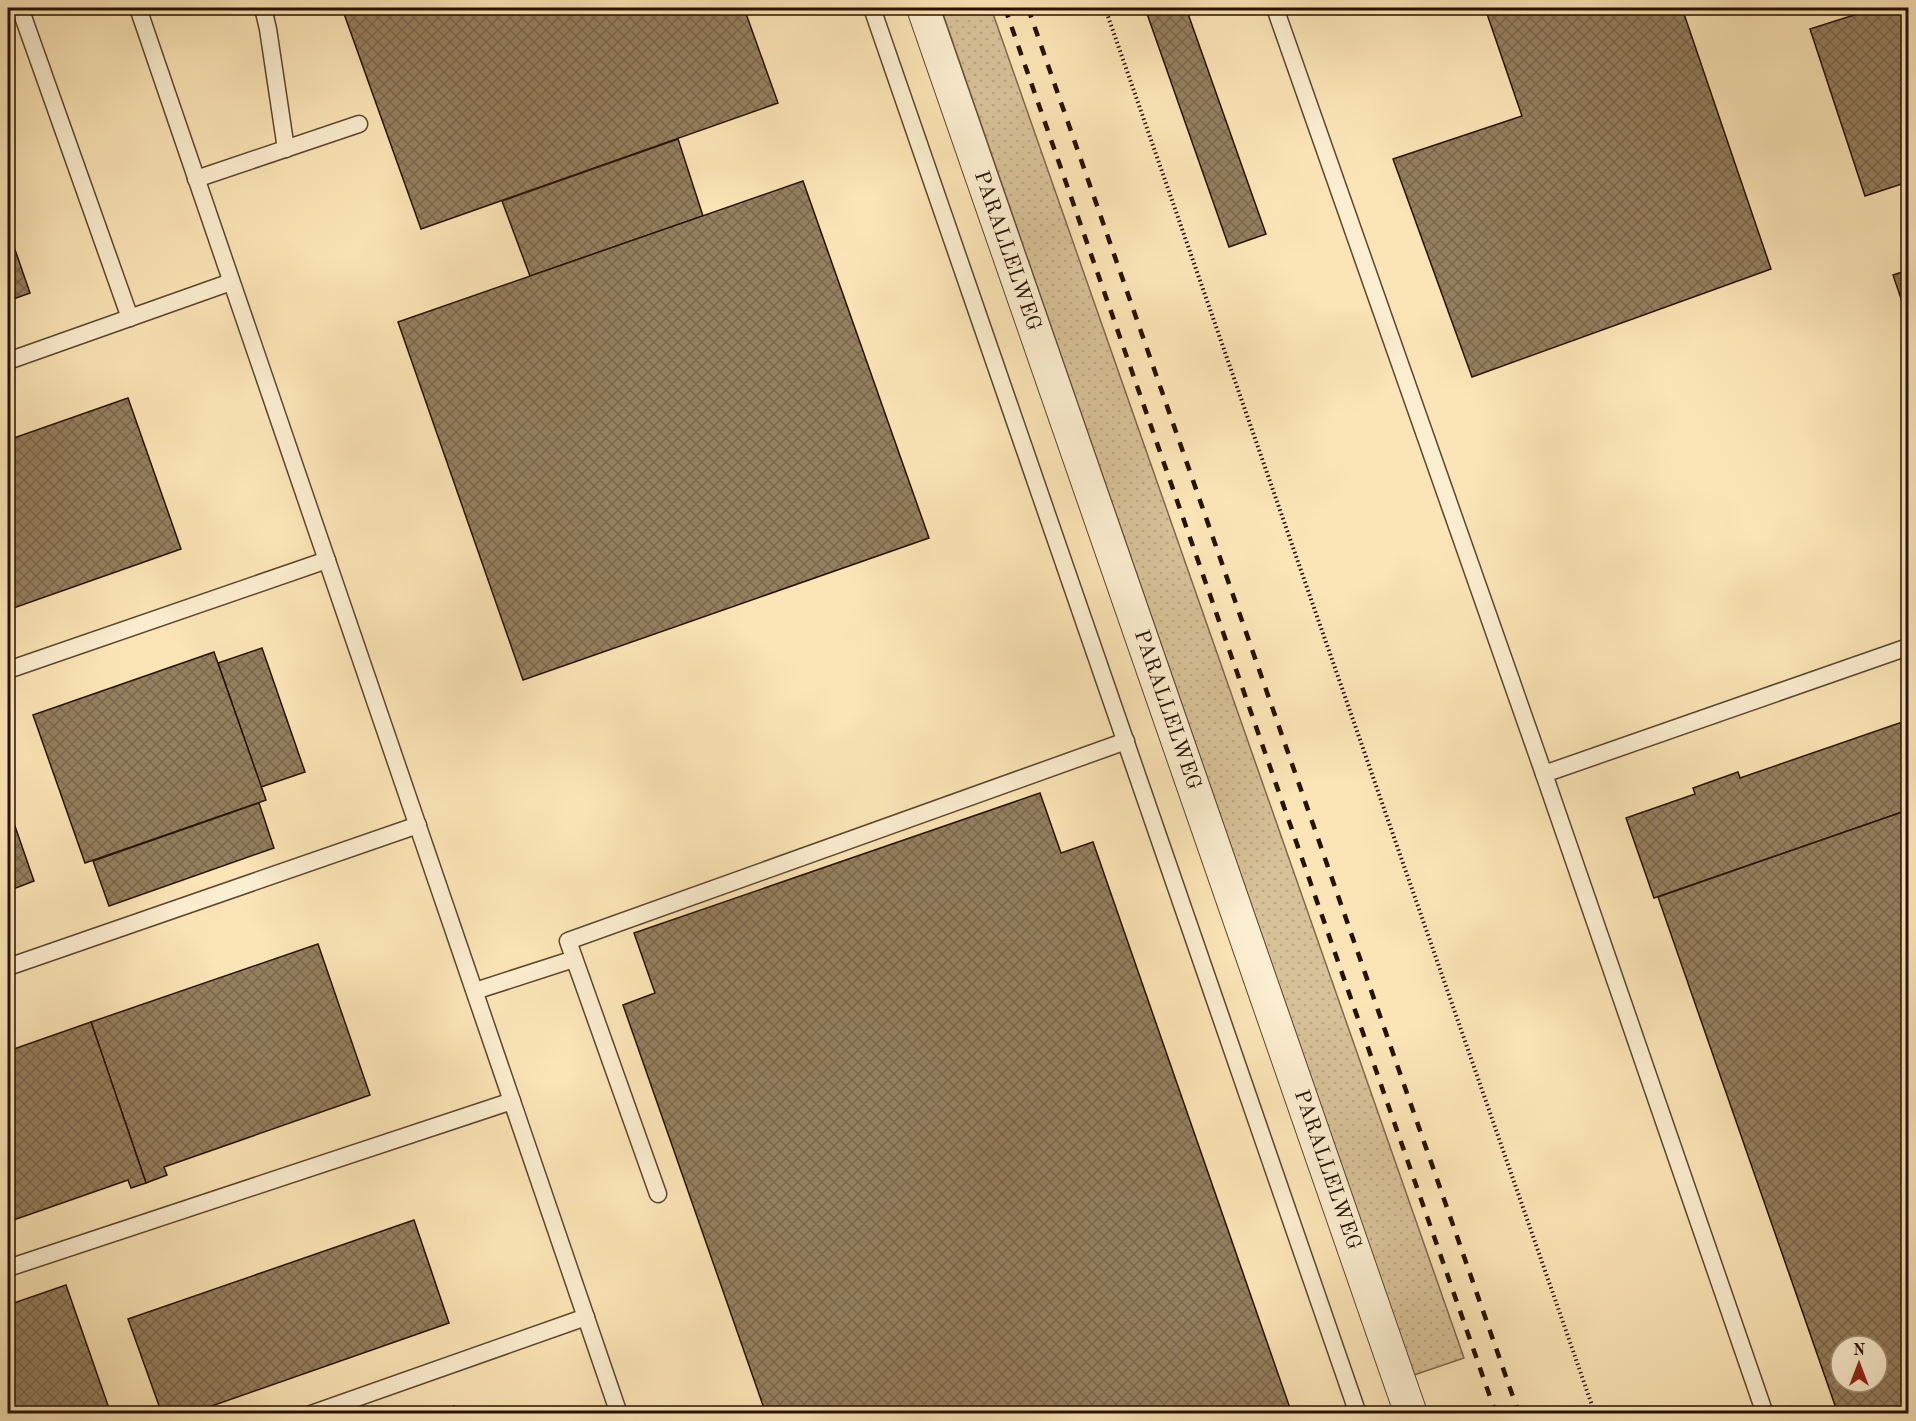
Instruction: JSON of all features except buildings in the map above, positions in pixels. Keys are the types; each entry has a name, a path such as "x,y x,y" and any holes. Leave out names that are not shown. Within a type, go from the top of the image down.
{"street":[{"name":"PARALLELWEG","path":"923,8 1411,1413"}],"lane":[{"path":"20,8 130,318"},
{"path":"138,8 620,1413"},
{"path":"263,8 286,148"},
{"path":"872,8 1358,1413"},
{"path":"1275,8 1765,1413"},
{"path":"196,179 359,123"},
{"path":"8,361 231,282"},
{"path":"8,670 327,560"},
{"path":"1544,774 1908,647"},
{"path":"658,1194 568,941 1126,741"},
{"path":"8,967 418,825"},
{"path":"475,991 574,959"},
{"path":"8,1268 512,1101"},
{"path":"311,1413 586,1317"}],"path":[{"path":"1106,8 1595,1413"}],"shaded area":[{"path":"941,8 991,8 1464,1358 1414,1375"}],"railway":[{"path":"1005,8 1496,1414"},
{"path":"1028,8 1519,1414"}]}
